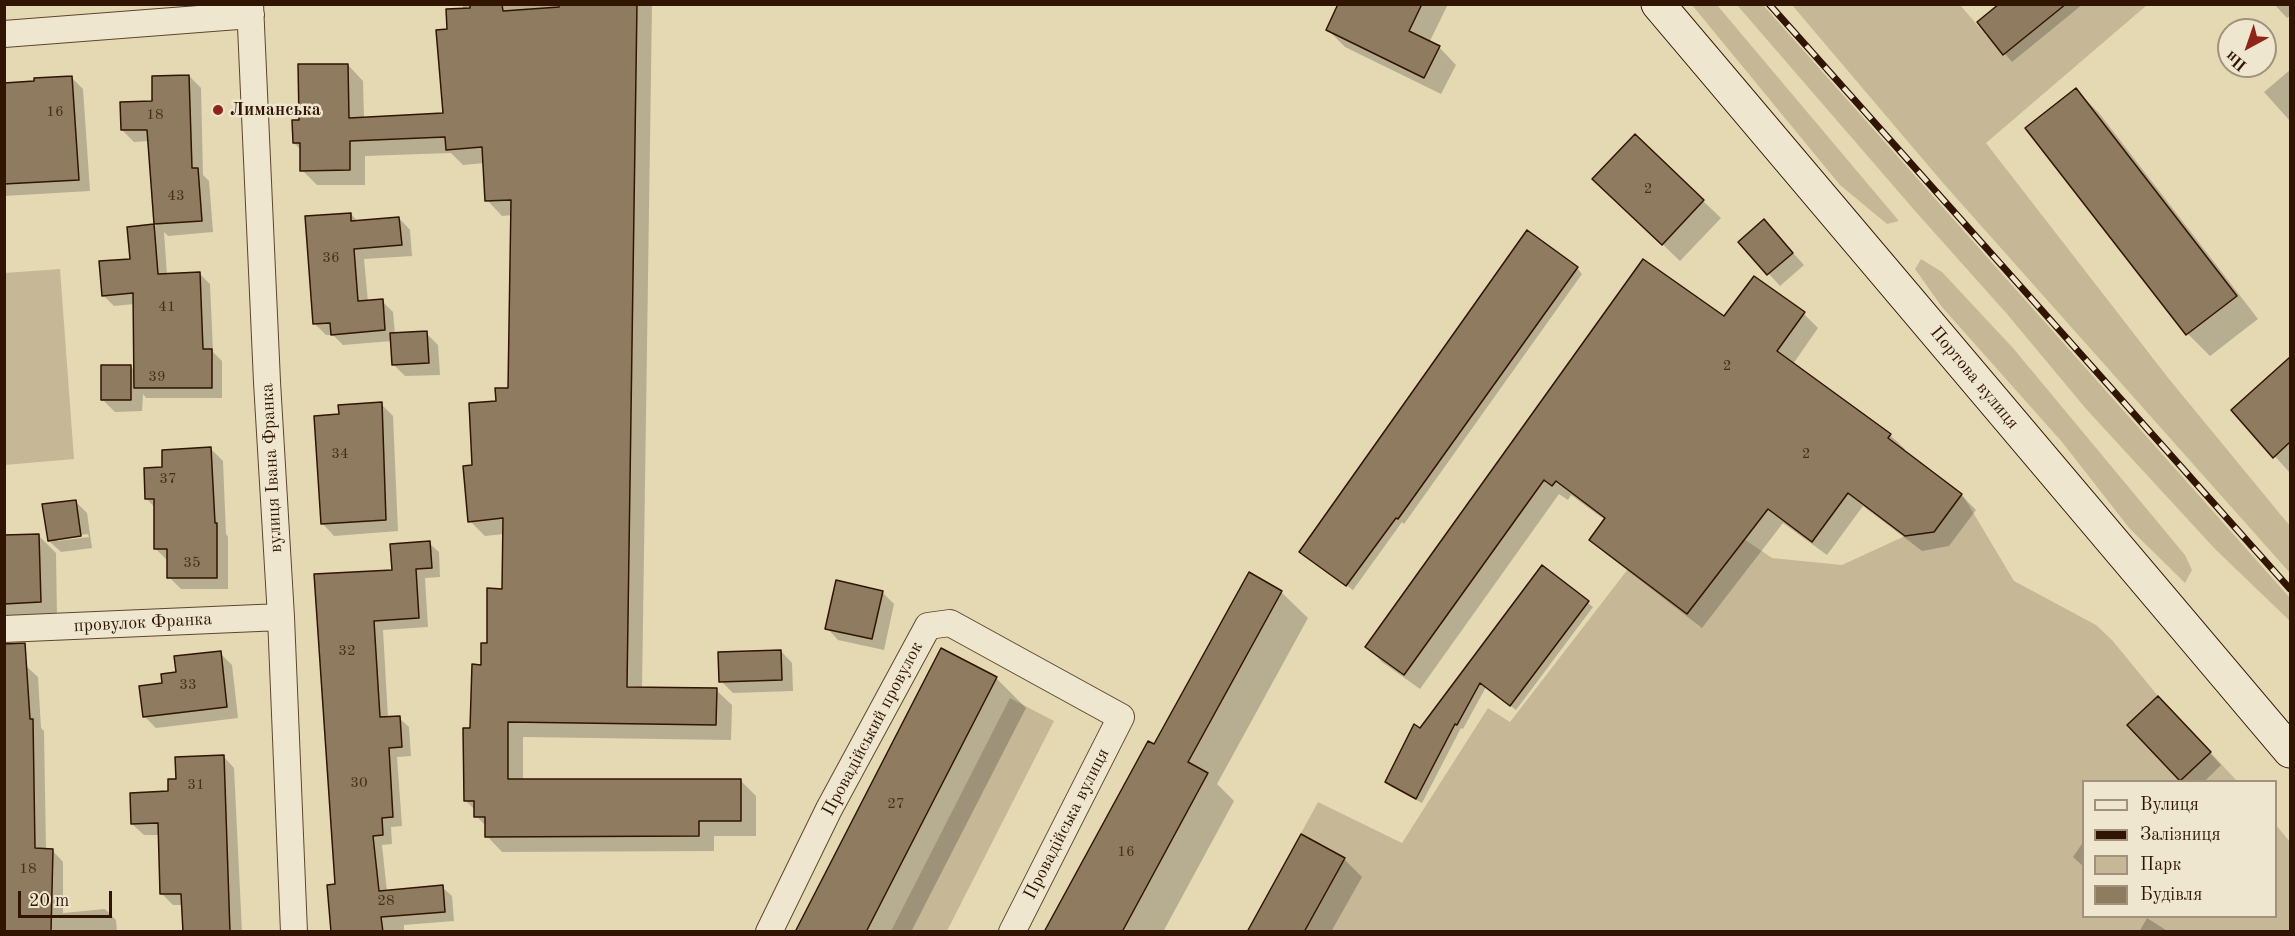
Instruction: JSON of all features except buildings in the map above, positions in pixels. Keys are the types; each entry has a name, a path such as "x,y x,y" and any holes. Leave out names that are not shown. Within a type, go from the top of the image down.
{"main road":[{"name":"Портова вулиця","path":"1658,4 2290,751"}],"street":[{"path":"4,34 250,10"},
{"name":"вулиця Івана Франка","path":"250,10 267,382 281,617 294,932"},
{"name":"провулок Франка","path":"4,629 281,617"},
{"name":"Провадійський провулок","path":"769,932 829,809 928,626 950,623 1121,717"},
{"name":"Провадійська вулиця","path":"1012,932 1121,717"}],"green space":[{"path":"1692,5 1717,5 1899,221 1887,224 1840,185"},
{"path":"1737,5 1763,5 2290,598 2290,621 2216,550 2087,410 2007,314"},
{"path":"1792,5 1960,5 2003,55 2066,5 2147,5 1986,143 2169,379 2290,526 2290,573 1943,183"},
{"path":"1921,259 1942,272 2013,348 2185,555 2192,570 2185,583 2130,529 2062,442 1942,307 1915,269"},
{"path":"60,269 74,459 5,465 5,273"},
{"path":"1962,494 2014,581 2096,625 2112,640 2158,696 2236,780 2082,780 2082,918 2277,918 2277,826 2290,842 2290,931 1247,932 1318,802 1402,843 1488,708 1510,722 1628,569 1687,614 1744,539 1772,558 1842,565 1905,536 1934,532"},
{"path":"1010,698 1054,721 947,931 891,931"}],"railway":[{"path":"1769,4 2290,589"}],"place":[{"name":"Лиманська","path":"218,110"}]}
